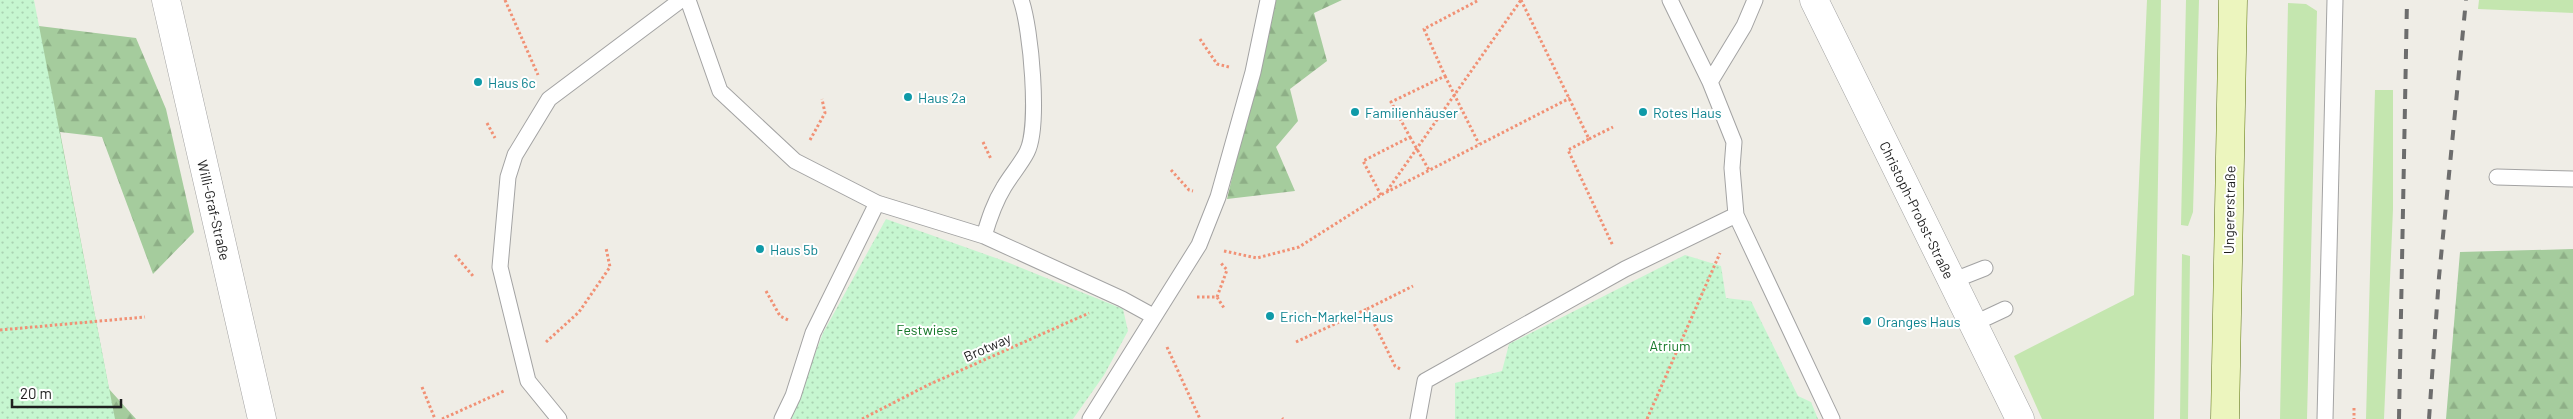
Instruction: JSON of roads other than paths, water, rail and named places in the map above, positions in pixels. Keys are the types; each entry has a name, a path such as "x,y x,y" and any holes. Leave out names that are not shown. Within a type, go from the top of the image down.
{"main road":[{"name":"Ungererstraße","path":"2225,419 2233,0"}],"street":[{"name":"Willi-Graf-Straße","path":"166,0 262,419"},
{"name":"Christoph-Probst-Straße","path":"1814,0 2020,419"}],"lane":[{"path":"560,419 528,381 500,267 508,177 515,155 549,99 681,0"},
{"path":"688,0 720,91 795,161 877,203 984,236 1122,299 1154,316"},
{"path":"984,236 991,212 1004,187 1028,151 1033,125 1031,60 1021,0"},
{"path":"1090,419 1199,245 1218,198 1253,72 1268,0"},
{"path":"1670,0 1710,82 1734,142 1732,168 1736,215 1832,419"},
{"path":"1710,82 1744,26 1755,0"},
{"path":"2325,419 2335,0"},
{"path":"2497,177 2573,179"},
{"path":"782,419 793,396 813,333 877,203"},
{"path":"1418,419 1425,381 1625,270 1736,215"},
{"path":"1952,281 1986,268"},
{"path":"1973,324 2005,309"}],"railway":[{"path":"2399,419 2407,0"},
{"path":"2429,419 2439,277 2466,0"}],"place":[{"name":"Haus 6c","path":"478,82"},
{"name":"Haus 2a","path":"908,97"},
{"name":"Familienhäuser","path":"1355,112"},
{"name":"Rotes Haus","path":"1643,112"},
{"name":"Haus 5b","path":"760,249"},
{"name":"Erich-Markel-Haus","path":"1270,316"},
{"name":"Oranges Haus","path":"1867,321"}],"park label":[{"name":"Festwiese","path":"927,329"},
{"name":"Atrium","path":"1670,345"}]}
